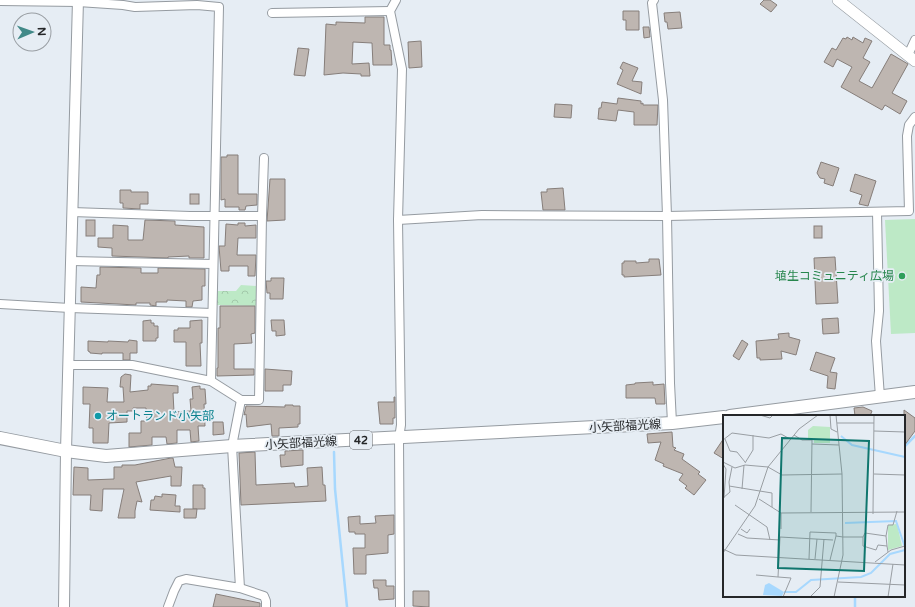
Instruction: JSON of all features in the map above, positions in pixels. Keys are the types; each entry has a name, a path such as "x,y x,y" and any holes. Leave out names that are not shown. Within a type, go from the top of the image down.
{"main road":[{"path":"838,0 911,58"},
{"path":"738,415 915,392"},
{"name":"小矢部福光線","path":"0,438 66,451 106,456 232,446 672,423 723,417"}],"street":[{"path":"396,0 390,11 402,69 398,220 401,425 399,438 400,607"},
{"path":"654,0 652,3 662,100 667,216 672,423"},
{"path":"0,1 78,1 135,7 197,3 220,7 211,381"},
{"path":"64,607 66,451 78,1"},
{"path":"272,12 390,11"},
{"path":"911,58 915,40"},
{"path":"398,220 482,215 667,216 909,211 906,136 909,125 915,117"},
{"path":"68,365 132,365 211,381 241,400 259,400 264,158"},
{"path":"72,212 214,217 262,216"},
{"path":"877,212 879,311 876,342 880,397"},
{"path":"71,261 213,264"},
{"path":"0,304 212,313"},
{"path":"240,588 232,446 241,400"},
{"path":"168,607 179,581 186,579 240,588 264,596 266,607"}],"green space":[{"name":"埴生コミュニティ広場","path":"915,219 915,333 891,334 885,220"},
{"path":"241,285 256,286 256,306 215,305 216,291 236,291"}],"building":[{"path":"764,0 770,0 777,5 771,12 760,4"},
{"path":"623,11 639,11 639,30 626,30 626,20 623,20"},
{"path":"680,12 682,28 668,29 667,22 665,22 664,13"},
{"path":"365,17 384,17 384,45 390,45 392,65 373,65 372,43 353,42 352,64 369,63 370,76 343,73 324,75 326,24 336,25 336,22 365,23"},
{"path":"643,27 649,27 650,37 644,38"},
{"path":"847,37 852,40 853,37 863,43 865,38 872,41 863,58 870,62 859,81 872,88 891,54 908,64 892,93 907,101 900,114 885,105 882,110 841,87 852,67 837,59 833,67 824,62 832,48 836,50 843,38 846,39"},
{"path":"421,41 422,67 409,68 408,42"},
{"path":"298,48 309,49 305,76 294,75"},
{"path":"623,62 638,68 632,81 642,82 641,94 617,84 623,70 620,68"},
{"path":"618,98 641,101 641,104 643,103 643,105 658,105 657,125 634,125 634,112 618,110 616,121 598,119 599,108 601,108 602,102 617,104"},
{"path":"555,104 572,105 571,118 554,117"},
{"path":"227,155 238,155 238,194 257,194 257,205 246,206 245,210 239,210 239,207 225,207 225,199 221,200 221,157 227,157"},
{"path":"821,162 839,168 833,186 824,183 825,179 820,178 817,173"},
{"path":"855,174 876,181 868,206 859,204 862,195 850,191"},
{"path":"270,179 285,179 285,220 267,221"},
{"path":"563,188 565,210 543,210 541,192 547,192 547,189"},
{"path":"120,190 131,190 131,192 148,192 148,204 140,204 140,209 123,208 123,203 120,203"},
{"path":"190,194 199,194 199,204 190,204"},
{"path":"86,220 95,220 95,236 86,236"},
{"path":"145,220 175,221 175,225 204,227 204,258 189,258 189,256 168,258 112,256 112,248 98,247 98,238 113,238 113,225 128,226 128,240 143,240"},
{"path":"238,223 245,223 245,226 256,225 256,238 238,238 237,255 256,255 255,276 248,276 248,266 229,266 229,271 221,271 219,246 225,246 226,224 238,225"},
{"path":"814,226 822,226 822,238 814,238"},
{"path":"835,257 838,303 816,304 814,258"},
{"path":"649,259 659,259 661,275 624,277 624,275 622,275 622,263 624,263 624,261 636,261 636,263 649,262"},
{"path":"100,267 141,268 141,273 158,273 158,268 205,269 205,286 202,286 202,300 193,301 192,307 186,307 186,301 167,300 167,302 156,302 156,306 150,305 150,303 136,303 136,305 81,302 81,287 96,288 97,275 100,275"},
{"path":"271,278 284,278 283,299 270,299 270,293 267,293 266,281 271,281"},
{"path":"220,306 255,306 255,333 251,334 252,343 234,344 234,369 254,369 254,375 217,376"},
{"path":"838,318 839,333 823,334 822,319"},
{"path":"151,320 151,323 154,323 154,326 158,326 158,338 156,338 156,341 143,341 143,321"},
{"path":"202,320 202,343 200,343 201,366 186,366 186,342 174,342 174,330 178,330 178,328 190,328 190,321"},
{"path":"271,320 284,320 285,335 276,336 276,331 272,331"},
{"path":"789,333 789,337 800,340 796,355 781,351 782,359 760,360 760,358 757,358 756,341 779,339 778,334"},
{"path":"129,340 137,341 137,353 130,353 130,360 123,360 123,353 102,354 90,353 88,351 88,341 128,342"},
{"path":"742,340 748,344 739,360 733,356"},
{"path":"816,352 835,358 830,372 837,373 835,389 827,388 828,376 810,370"},
{"path":"265,369 292,371 291,385 283,385 283,391 265,391"},
{"path":"125,374 131,375 130,392 148,390 148,386 151,386 151,384 178,386 178,393 173,393 174,412 191,411 190,399 193,399 192,387 200,386 200,389 205,389 205,426 198,426 199,441 191,442 190,430 177,430 177,443 167,444 166,437 152,437 152,445 129,447 129,433 141,433 141,421 147,421 146,408 133,408 133,411 127,411 127,422 109,423 108,443 93,443 93,428 89,428 90,404 83,404 83,387 108,388 107,402 124,402 123,387 120,387 121,377"},
{"path":"653,382 653,385 664,384 665,404 656,404 655,398 626,398 626,385"},
{"path":"394,397 395,418 393,418 393,424 380,424 378,402 394,402"},
{"path":"285,405 300,406 300,424 298,424 298,427 279,428 279,436 272,436 271,424 247,427 246,414 244,415 246,406 285,407"},
{"path":"863,407 872,411 870,415 855,415 854,408"},
{"path":"904,410 915,418 915,431 905,445 905,415"},
{"path":"213,422 223,422 224,434 213,435"},
{"path":"672,432 673,447 676,448 674,450 684,454 682,459 700,472 698,474 706,480 694,495 685,488 687,486 679,480 683,474 663,466 664,464 655,460 661,442 648,443 647,434"},
{"path":"723,440 723,458 714,453"},
{"path":"303,450 303,465 281,467 280,455 285,455 285,451"},
{"path":"255,452 256,485 294,483 295,487 308,486 307,468 322,467 326,501 241,505 239,453"},
{"path":"173,458 175,467 182,467 181,486 171,486 171,476 136,482 142,502 137,501 135,518 118,518 124,489 103,489 102,511 90,510 91,495 73,495 74,467 88,468 88,480 114,479 114,467 122,467 122,465 135,465"},
{"path":"193,485 203,485 203,488 205,488 205,509 193,509"},
{"path":"162,494 176,495 175,506 180,506 180,512 150,510 151,500 154,500 155,496 162,497"},
{"path":"184,509 197,509 196,518 184,518"},
{"path":"394,515 394,534 388,535 388,553 366,555 366,574 354,574 353,548 365,548 365,534 355,534 355,532 349,532 348,517 360,516 360,524 376,523 375,516"},
{"path":"373,580 386,580 386,586 394,586 394,599 379,600 378,588 374,588"},
{"path":"413,591 429,591 429,607 413,606"},
{"path":"216,594 260,603 260,607 213,607"}],"waterway":[{"path":"905,446 915,436"},
{"path":"334,452 335,489 347,607"},
{"path":"855,597 855,607"}],"place":[{"name":"埴生コミュニティ広場","path":"902,276"},
{"name":"オートランド小矢部","path":"98,416"}]}
